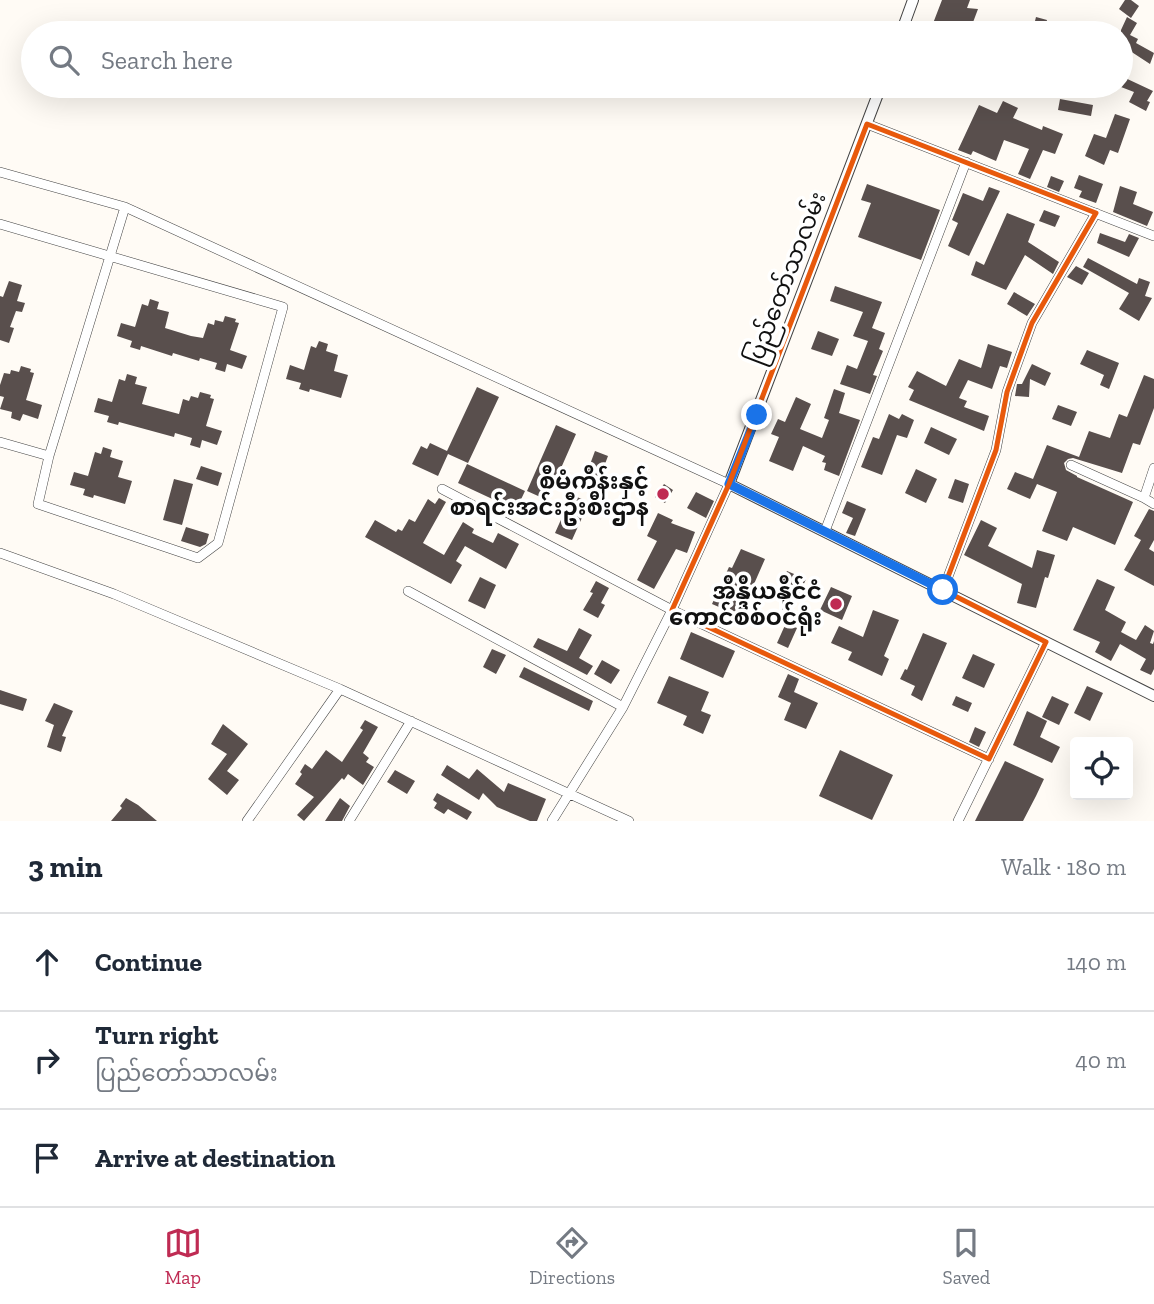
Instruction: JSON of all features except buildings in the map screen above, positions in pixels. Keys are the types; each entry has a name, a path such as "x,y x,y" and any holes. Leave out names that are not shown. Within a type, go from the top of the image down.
{"street":[{"path":"905,21 913,0"},
{"name":"ပြည်တော်သာလမ်း","path":"729,484 877,98"},
{"path":"867,124 1154,236"},
{"path":"825,531 966,163"},
{"path":"0,172 125,207 729,484 1154,696"},
{"path":"0,224 110,256 283,307 218,543 198,558 38,504 49,456 110,256 125,207"},
{"path":"943,590 996,450 1007,392 1032,323 1096,214"},
{"path":"0,442 49,456"},
{"path":"1071,465 1154,504"},
{"path":"1144,498 1154,468"},
{"path":"552,821 623,707 672,610 729,484"},
{"path":"442,489 672,610 989,759"},
{"path":"0,553 114,594 340,689 629,821"},
{"path":"408,591 623,707"},
{"path":"958,821 1046,642"},
{"path":"247,821 340,689"},
{"path":"349,821 411,721"}],"highlighted area":[{"path":"867,124 1096,213 1032,323 1007,392 996,450 943,590 1046,642 989,759 672,610 729,484"}],"place":[{"name":"စီမံကိန်းနှင့် စာရင်းအင်းဦးစီးဌာန","path":"663,494"},
{"name":"အိန္ဒိယနိုင်ငံ ကောင်စစ်ဝင်ရုံး","path":"836,604"}],"route":[{"path":"757,415 729,484 943,590"}]}
